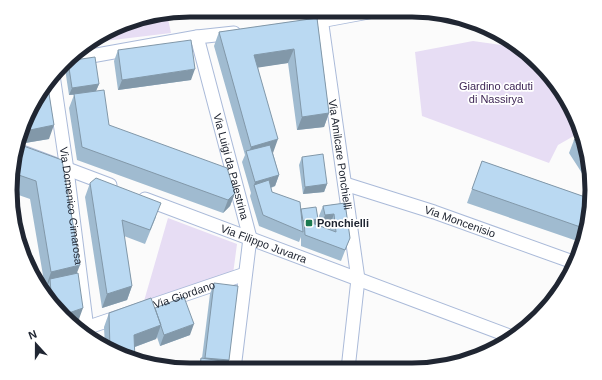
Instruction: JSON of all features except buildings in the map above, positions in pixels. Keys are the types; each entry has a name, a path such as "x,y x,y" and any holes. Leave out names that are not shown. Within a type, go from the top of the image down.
{"street":[{"path":"300,24 318,17"},
{"name":"Via Amilcare Ponchielli","path":"321,17 358,279 349,363"},
{"path":"78,58 244,31"},
{"name":"Via Luigi da Palestrina","path":"197,38 250,238 235,363"},
{"name":"Via Domenico Cimarosa","path":"53,84 67,170 83,326"},
{"name":"Via Filippo Juvarra","path":"21,152 506,335"},
{"name":"Via Moncenisio","path":"345,184 434,212 570,261"},
{"name":"Via Giordano","path":"89,330 245,274"}],"green space":[{"path":"167,18 171,33 101,41 134,26"},
{"name":"Giardino caduti di Nassirya","path":"473,41 508,46 526,60 542,76 556,94 567,113 576,135 558,145 549,163 422,116 415,52"},
{"path":"168,218 237,244 233,274 144,301"}],"place":[{"name":"Ponchielli","path":"309,223"}]}
